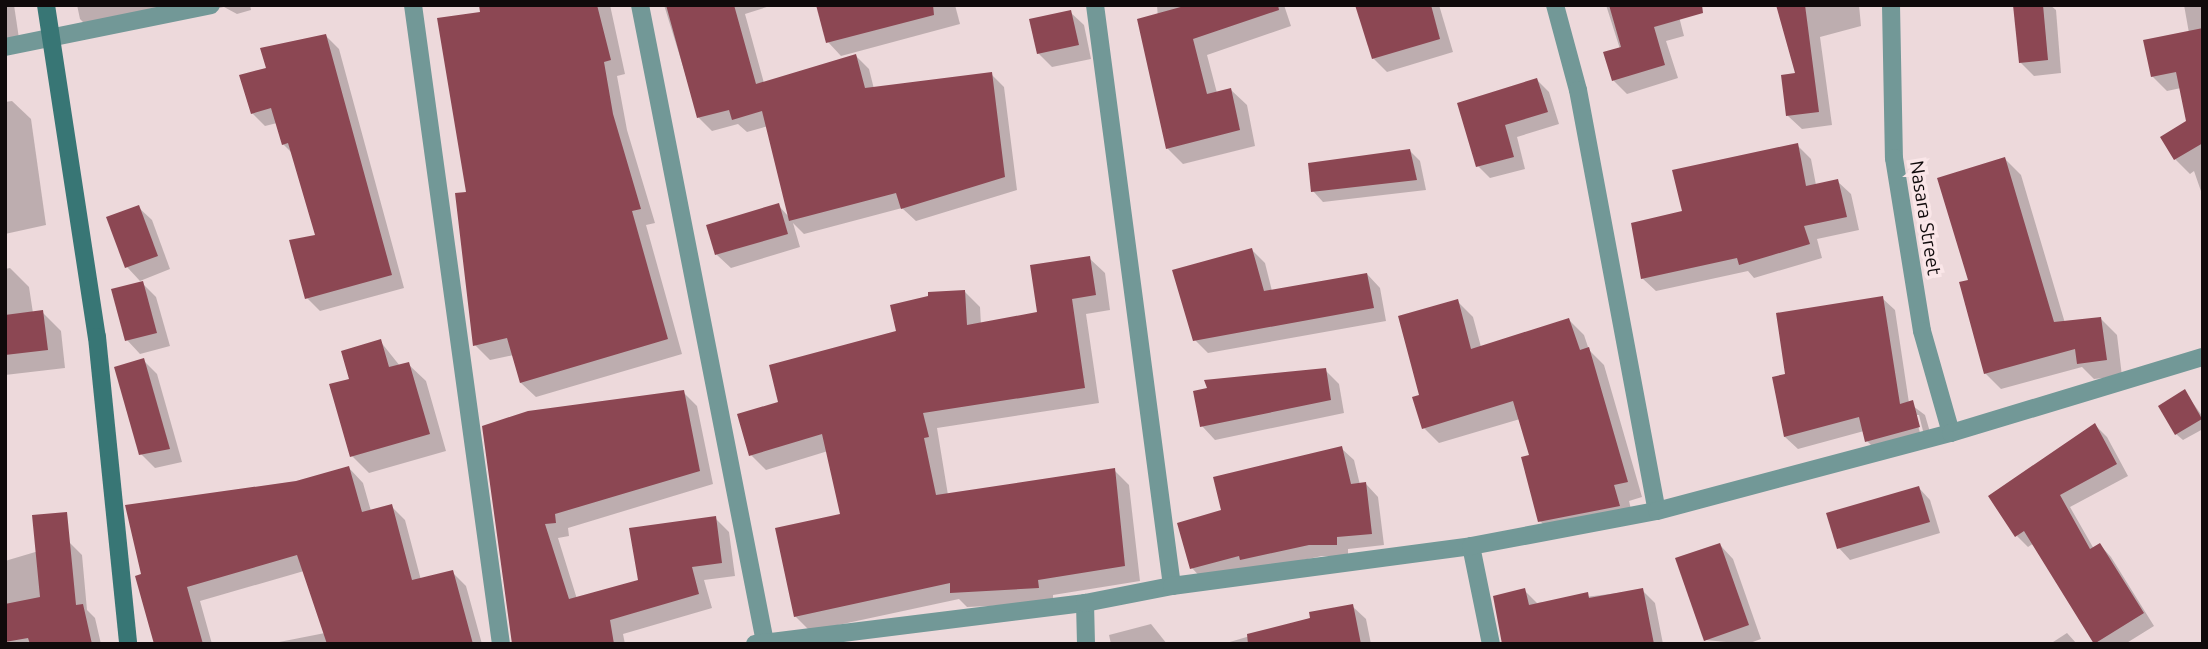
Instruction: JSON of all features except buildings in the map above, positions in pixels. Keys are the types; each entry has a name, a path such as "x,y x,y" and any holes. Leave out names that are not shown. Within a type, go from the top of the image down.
{"street":[{"path":"46,5 97,337 128,644"},
{"path":"5,47 52,40 211,5"},
{"path":"413,5 501,644"},
{"path":"640,5 760,643 1085,603 1172,586 1471,546 1657,511 1951,433 2203,357"},
{"path":"1095,5 1172,586"},
{"path":"1555,5 1578,90 1657,511"},
{"name":"Nasara Street","path":"1891,5 1894,158 1922,331 1951,433"},
{"path":"1471,546 1491,644"},
{"path":"1085,603 1086,644"}]}
